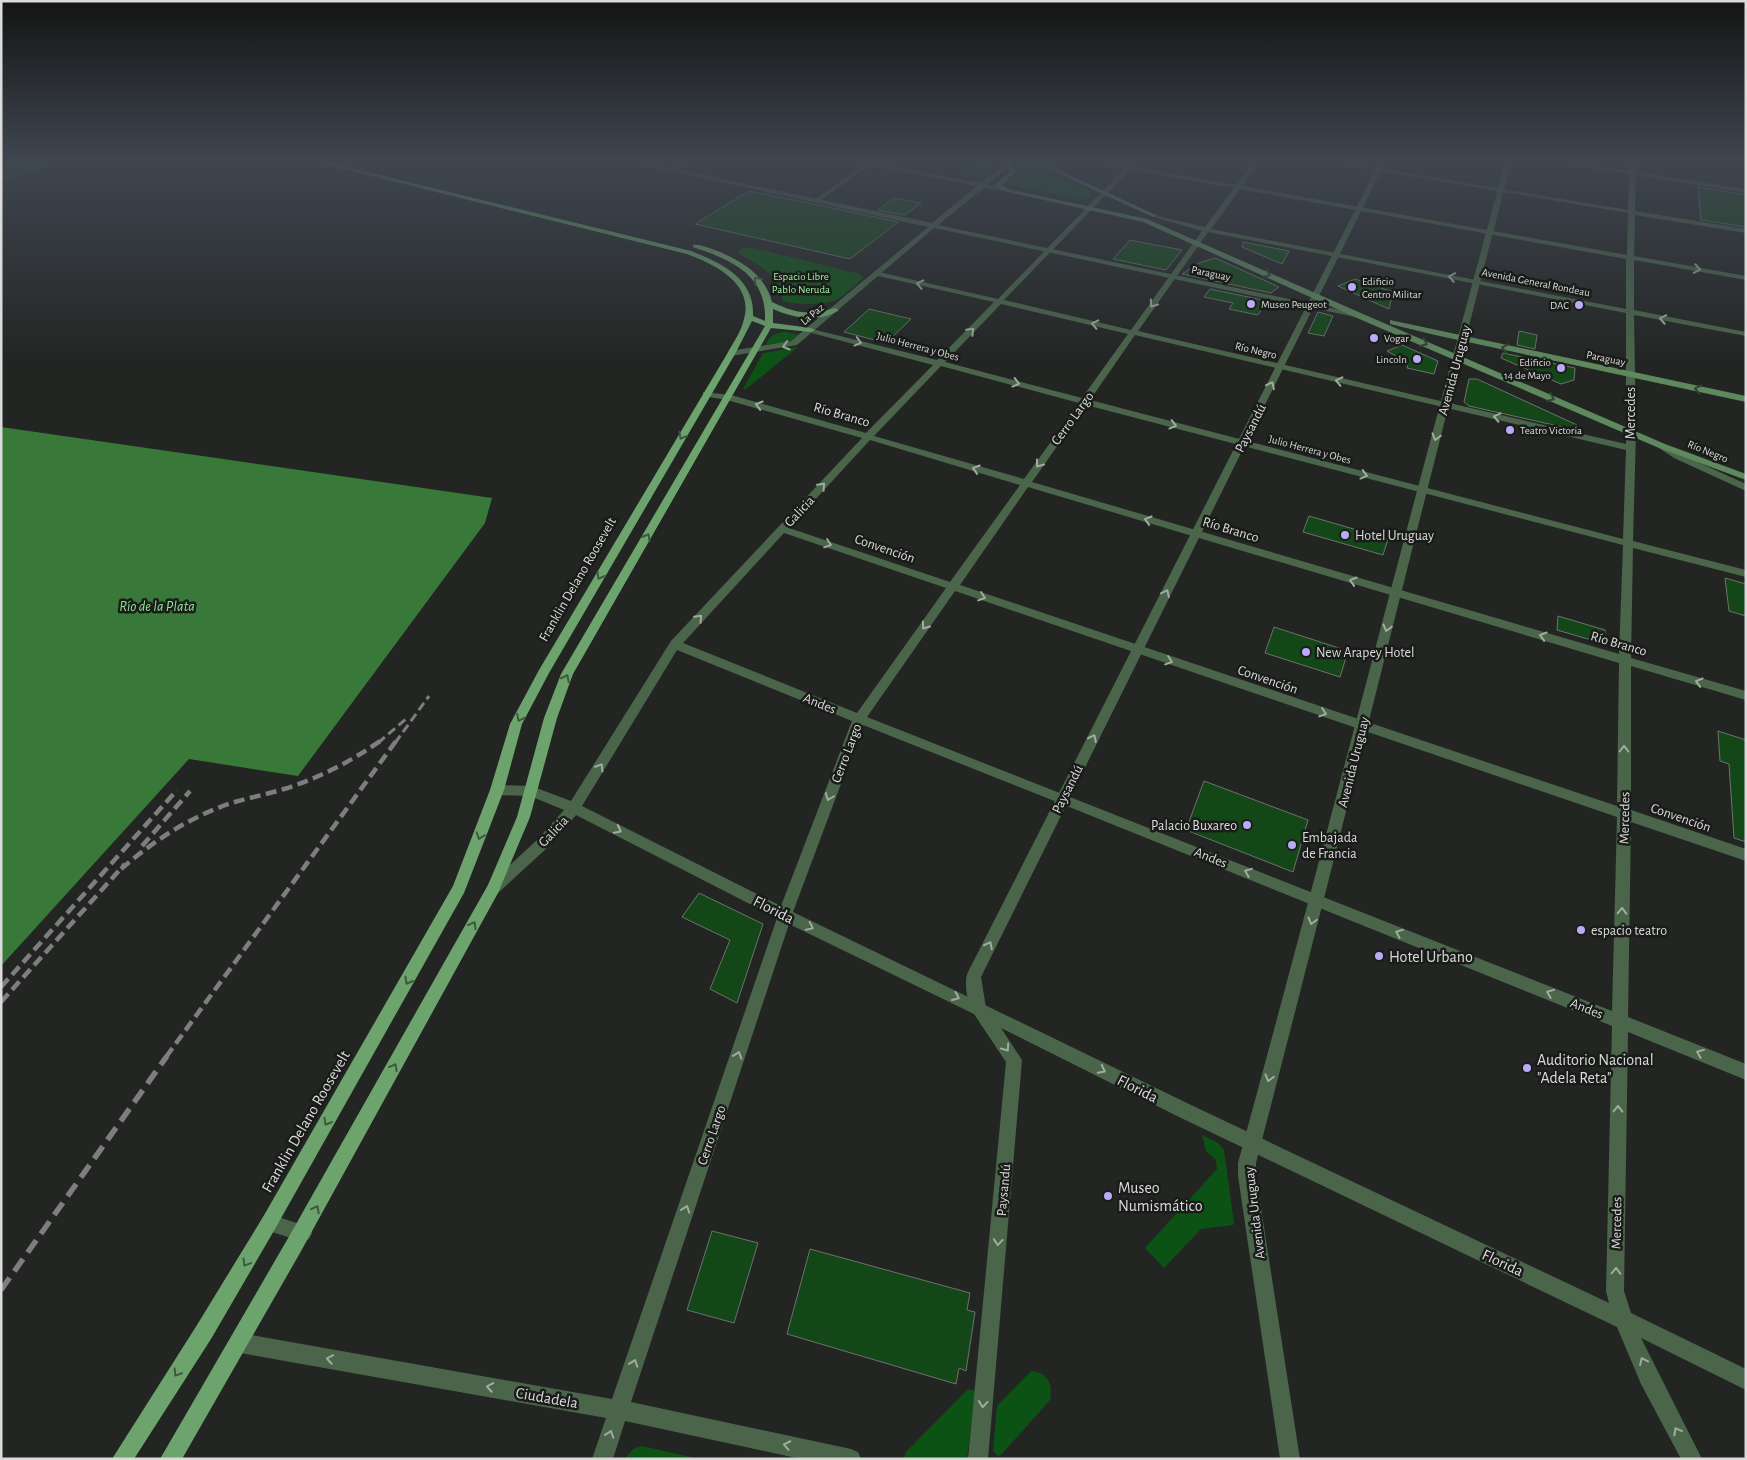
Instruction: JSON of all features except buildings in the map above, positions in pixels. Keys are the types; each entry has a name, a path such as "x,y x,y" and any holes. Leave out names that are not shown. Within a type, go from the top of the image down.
{"main road":[{"path":"586,227 706,258 731,274 739,282 749,300 749,317 769,324 811,330"},
{"path":"170,1459 303,1233 493,889 515,842 531,791 548,720 567,674 769,324 770,304 765,289 756,278 736,263 714,252 615,227"},
{"path":"1170,227 1204,237"},
{"path":"1182,227 1204,237 1314,297"},
{"path":"1220,244 1314,297"},
{"name":"Río Negro","path":"1314,297 1458,357 1662,446 1746,477"},
{"name":"Paraguay","path":"1314,297 1395,323 1462,339 1746,399"},
{"path":"770,304 784,312 799,316 835,310"},
{"name":"Franklin Delano Roosevelt","path":"122,1459 204,1332 269,1223 459,889 497,790 516,724 543,673 731,354 749,317"}],"street":[{"name":"La Paz","path":"731,354 756,348 786,346 794,343 931,227"},
{"name":"Paraguay","path":"943,227 1172,277 1314,297"},
{"name":"Galicia","path":"493,889 542,844 574,808 675,644 868,437 1072,227"},
{"name":"Cerro Largo","path":"602,1459 785,915 859,719 1172,277 1211,227"},
{"name":"Paysandú","path":"978,1459 1014,1060 978,1008 973,977 1349,227"},
{"path":"1462,227 1746,278"},
{"name":"Avenida Uruguay","path":"1290,1459 1247,1176 1251,1142 1317,900 1421,490 1491,227"},
{"name":"Mercedes","path":"1631,227 1631,432 1624,660 1624,814 1615,1291 1622,1319 1692,1459"},
{"path":"1723,227 1746,231"},
{"name":"Avenida General Rondeau","path":"1204,237 1335,255 1746,334"},
{"name":"Río Negro","path":"877,274 1630,448"},
{"name":"Julio Herrera y Obes","path":"811,330 1746,574"},
{"name":"Río Branco","path":"706,394 728,397 790,414 1746,696"},
{"path":"1662,446 1677,456 1746,488"},
{"name":"Convención","path":"782,529 1746,855"},
{"name":"Andes","path":"675,644 1746,1072"},
{"path":"497,790 531,791"},
{"name":"Florida","path":"531,791 574,808 785,915 1183,1110 1746,1380"},
{"path":"269,1223 303,1233"},
{"name":"Ciudadela","path":"240,1343 619,1410 851,1459"}],"green space":[{"name":"Espacio Libre Pablo Neruda","path":"743,248 753,248 861,274 863,278 845,294 833,301 811,304 783,301 776,283 767,271 738,253"},
{"path":"786,332 799,335 788,342 765,345 773,335"},
{"path":"798,347 746,389 743,389 763,353"},
{"path":"1202,1135 1217,1142 1224,1150 1234,1223 1233,1225 1201,1229 1164,1268 1145,1248 1217,1169 1216,1160 1206,1151"},
{"path":"1031,1371 1042,1374 1048,1380 1051,1389 1050,1400 1001,1455 998,1456 993,1451 997,1406"},
{"path":"968,1389 975,1391 967,1459 904,1458 906,1452"},
{"path":"642,1446 700,1459 625,1459 633,1449"}],"water":[{"name":"Río de la Plata","path":"1,427 492,498 485,523 298,776 189,759 1,966"}],"railway":[{"path":"395,743 429,696"},
{"path":"378,743 406,719"},
{"path":"121,869 155,842 192,820 226,805 284,789 322,775 346,763 380,741"},
{"path":"166,1057 396,741"},
{"path":"1,987 177,790"},
{"path":"142,846 190,791"},
{"path":"1,1002 125,864"},
{"path":"1,1290 167,1056"}],"place":[{"name":"Edificio Centro Militar","path":"1352,287"},
{"name":"Museo Peugeot","path":"1251,304"},
{"name":"DAC","path":"1579,305"},
{"name":"Vogar","path":"1374,338"},
{"name":"Lincoln","path":"1417,359"},
{"name":"Edificio 14 de Mayo","path":"1561,368"},
{"name":"Teatro Victoria","path":"1510,430"},
{"name":"Hotel Uruguay","path":"1345,535"},
{"name":"New Arapey Hotel","path":"1306,652"},
{"name":"Palacio Buxareo","path":"1247,825"},
{"name":"Embajada de Francia","path":"1292,845"},
{"name":"espacio teatro","path":"1581,930"},
{"name":"Hotel Urbano","path":"1379,956"},
{"name":"Auditorio Nacional \"Adela Reta\"","path":"1527,1068"},
{"name":"Museo Numismático","path":"1108,1196"}]}
